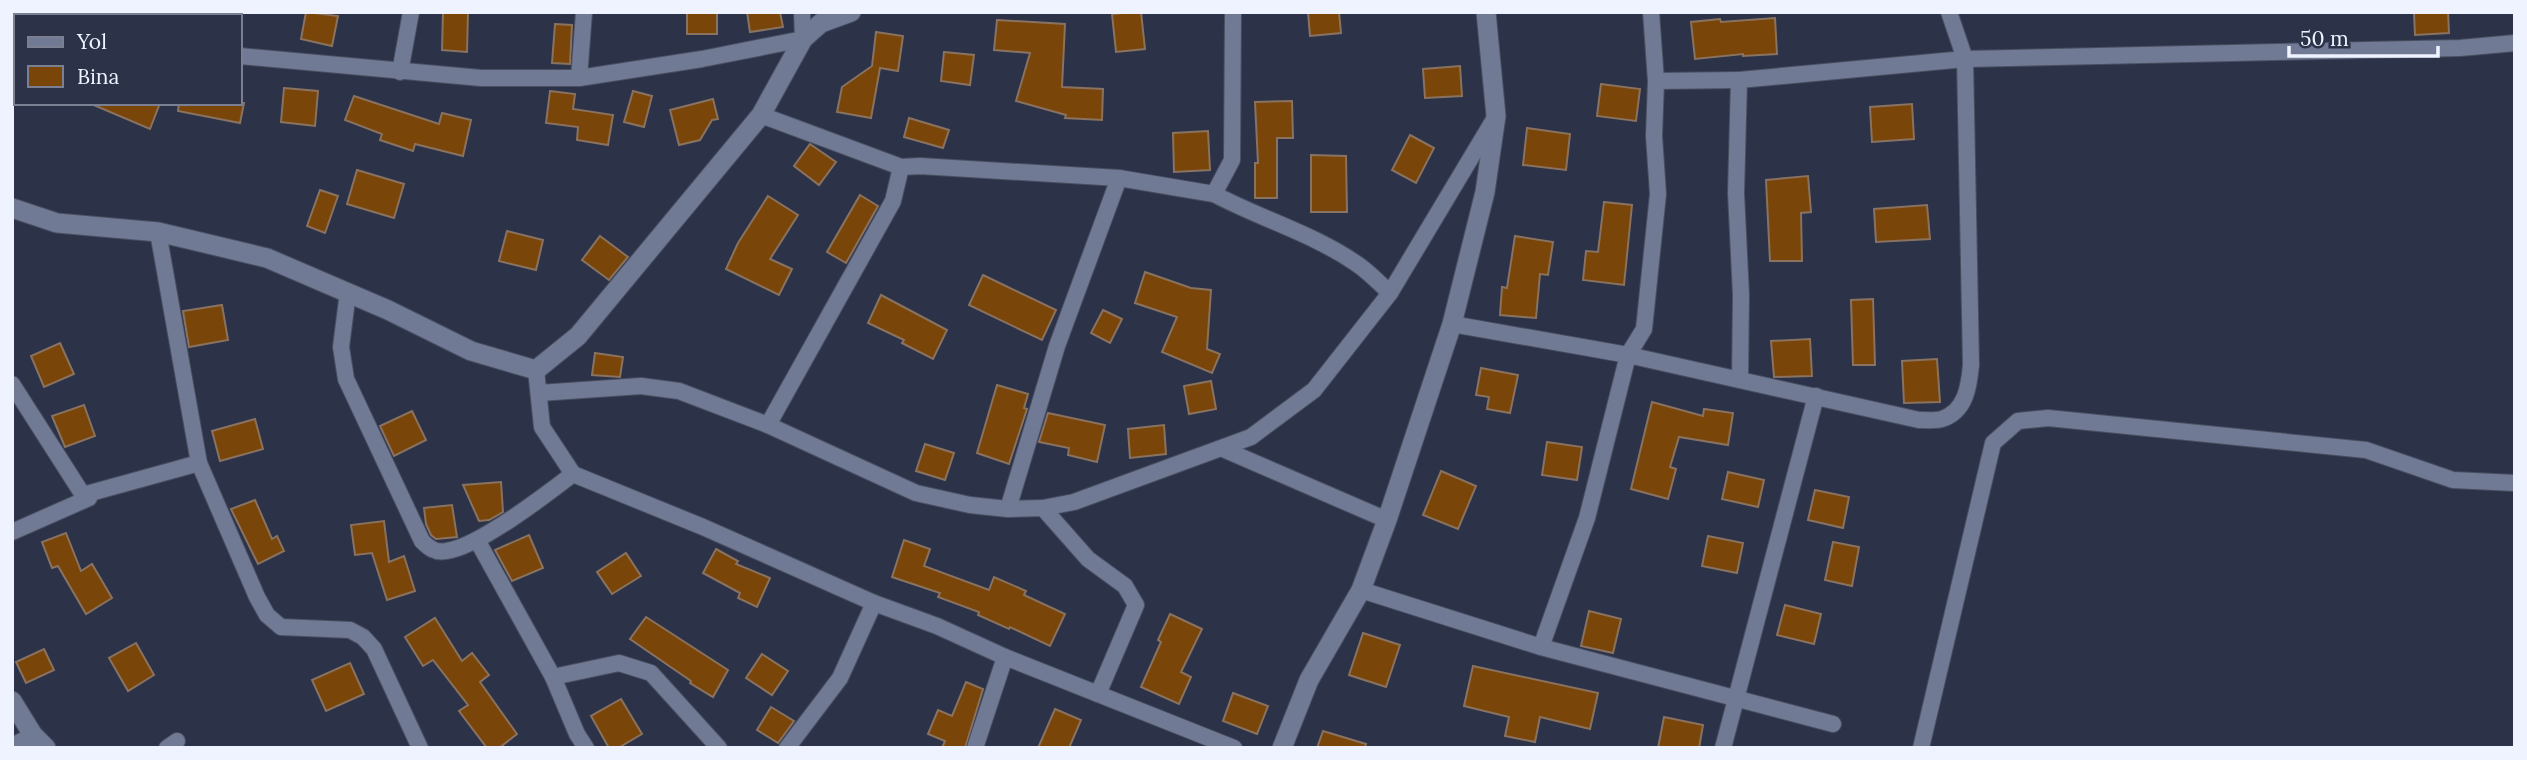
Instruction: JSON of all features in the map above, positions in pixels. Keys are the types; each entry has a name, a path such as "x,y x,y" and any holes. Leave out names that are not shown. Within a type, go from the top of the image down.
{"street":[{"path":"400,72 411,12"},
{"path":"579,78 584,12"},
{"path":"802,12 803,39"},
{"path":"536,370 578,336 761,115 803,39 821,23 851,12"},
{"path":"1214,194 1232,160 1233,12"},
{"path":"1282,748 1309,680 1360,590 1387,520 1452,324 1485,192 1496,116 1486,12"},
{"path":"1541,647 1587,518 1628,355 1644,329 1658,194 1654,136 1656,81 1651,12"},
{"path":"1452,324 1628,355 1919,420 1942,419 1955,410 1968,394 1971,365 1965,59 1949,12"},
{"path":"242,56 481,78 579,78 702,59 803,39"},
{"path":"1656,81 1739,80 1965,59 2460,48 2515,43"},
{"path":"1739,80 1736,192 1741,295 1740,380"},
{"path":"761,115 901,167 1119,178 1214,194 1248,212 1308,237 1358,264 1390,293"},
{"path":"540,393 641,386 679,391 768,425 916,493 970,505 1009,509 1043,508 1074,502 1251,437 1314,390 1390,293 1496,116"},
{"path":"768,425 893,201 901,167"},
{"path":"1009,509 1058,346 1119,178"},
{"path":"12,208 57,223 158,232 267,258 348,292 471,351 536,370"},
{"path":"158,232 199,463 267,615 281,627 350,630 363,637 374,649 420,748"},
{"path":"348,292 341,348 346,379 422,541 432,550 447,551 477,540 542,498 573,474"},
{"path":"536,370 542,427 573,474 704,527 874,603 937,626 1005,657 1234,748"},
{"path":"12,384 83,495 89,498 12,531"},
{"path":"1723,748 1816,396"},
{"path":"1921,748 1993,443 2018,421 2048,418 2366,450 2453,480 2515,483"},
{"path":"1223,449 1387,520"},
{"path":"83,495 199,463"},
{"path":"1043,508 1088,559 1125,586 1136,605 1098,694"},
{"path":"477,540 553,677 577,734 586,748"},
{"path":"1360,590 1541,647 1833,724"},
{"path":"787,748 840,678 874,603"},
{"path":"975,748 1005,657"},
{"path":"553,677 619,663 651,673 719,748"},
{"path":"12,701 40,742 12,746"}],"building":[{"path":"306,12 338,16 332,46 301,39"},
{"path":"443,12 468,12 467,52 442,50"},
{"path":"687,12 717,12 717,34 687,34"},
{"path":"747,12 780,12 783,27 750,32"},
{"path":"1141,12 1145,49 1116,52 1112,14"},
{"path":"1308,12 1339,12 1341,33 1310,36"},
{"path":"2414,12 2448,12 2449,33 2415,35"},
{"path":"1775,18 1777,54 1695,59 1691,22"},
{"path":"997,20 1065,24 1062,87 1103,89 1102,120 1065,118 1066,115 1016,101 1030,53 994,50"},
{"path":"555,24 572,25 570,64 552,63"},
{"path":"876,32 903,36 898,71 880,68 871,118 837,112 842,87 872,66"},
{"path":"944,52 974,55 970,85 941,81"},
{"path":"1460,66 1462,96 1425,98 1423,69"},
{"path":"1601,84 1640,89 1636,121 1597,116"},
{"path":"284,88 318,91 315,126 281,122"},
{"path":"550,91 575,94 573,109 613,115 608,145 577,140 578,127 546,123"},
{"path":"633,91 652,96 644,127 624,122"},
{"path":"354,96 439,124 442,113 471,120 463,156 415,144 413,151 380,140 382,134 345,120"},
{"path":"713,99 718,119 712,120 700,140 679,145 670,110"},
{"path":"1292,101 1293,138 1277,138 1277,198 1255,198 1255,163 1258,163 1255,102"},
{"path":"244,103 240,123 178,111 179,105"},
{"path":"1912,104 1914,139 1872,142 1870,107"},
{"path":"94,105 159,105 150,129"},
{"path":"909,118 949,130 943,148 904,137"},
{"path":"1527,128 1570,134 1566,170 1523,165"},
{"path":"1208,131 1210,170 1174,172 1173,133"},
{"path":"1410,135 1434,148 1416,183 1392,170"},
{"path":"810,144 836,162 819,185 794,166"},
{"path":"1311,155 1346,156 1347,212 1311,212"},
{"path":"357,170 404,184 394,218 347,204"},
{"path":"1808,176 1811,212 1801,213 1802,261 1770,261 1766,180"},
{"path":"320,190 338,196 325,233 307,226"},
{"path":"860,195 878,206 846,263 827,252"},
{"path":"768,196 798,215 770,259 792,269 779,295 726,269 738,243"},
{"path":"1604,202 1632,205 1624,285 1583,280 1586,251 1598,252"},
{"path":"1927,205 1930,239 1876,242 1874,209"},
{"path":"507,231 543,240 536,270 499,261"},
{"path":"600,236 628,257 609,280 582,260"},
{"path":"1515,236 1553,242 1548,275 1540,274 1536,318 1500,315 1502,287 1507,288"},
{"path":"1145,272 1191,288 1211,290 1207,349 1220,354 1212,373 1162,352 1177,317 1135,303"},
{"path":"983,275 1056,310 1042,340 969,305"},
{"path":"881,295 947,330 933,359 902,343 904,340 868,323"},
{"path":"1873,299 1875,365 1853,365 1851,300"},
{"path":"222,305 228,340 189,347 183,311"},
{"path":"1103,310 1122,319 1110,343 1091,333"},
{"path":"1810,339 1812,376 1774,377 1771,341"},
{"path":"60,343 74,374 44,387 31,356"},
{"path":"595,353 623,357 620,377 592,375"},
{"path":"1937,359 1940,402 1904,403 1902,361"},
{"path":"1481,368 1518,375 1510,413 1487,409 1489,397 1476,395"},
{"path":"1211,381 1216,409 1189,414 1184,386"},
{"path":"997,385 1028,394 1024,408 1027,409 1009,464 977,453"},
{"path":"1652,402 1703,416 1704,409 1733,413 1728,445 1679,437 1670,467 1676,469 1668,499 1631,489"},
{"path":"84,405 95,436 65,447 52,416"},
{"path":"412,411 426,440 394,456 380,426"},
{"path":"1048,413 1105,425 1097,462 1068,455 1069,448 1039,442"},
{"path":"255,419 263,449 220,461 212,431"},
{"path":"1164,425 1166,454 1130,458 1128,429"},
{"path":"1547,442 1582,447 1577,480 1542,475"},
{"path":"925,444 954,453 945,480 916,471"},
{"path":"1441,471 1476,486 1458,529 1423,515"},
{"path":"1728,472 1764,480 1758,507 1722,499"},
{"path":"501,482 503,512 489,520 479,521 463,485"},
{"path":"1815,490 1849,497 1843,528 1808,520"},
{"path":"255,500 272,539 277,536 284,551 258,564 231,509"},
{"path":"452,505 457,537 436,539 426,524 424,508"},
{"path":"384,521 389,562 404,556 415,591 387,600 372,553 355,555 351,525"},
{"path":"66,533 81,571 92,564 112,598 86,614 58,566 52,568 42,542"},
{"path":"529,535 543,568 512,581 495,550"},
{"path":"1708,536 1743,543 1737,573 1702,566"},
{"path":"904,540 930,549 924,566 989,590 994,577 1026,591 1024,595 1065,614 1050,646 978,615 979,612 938,597 940,593 892,577"},
{"path":"1833,542 1859,547 1852,586 1825,580"},
{"path":"716,549 738,561 736,564 770,578 757,607 738,598 740,593 703,573"},
{"path":"626,553 641,576 612,594 597,572"},
{"path":"1785,605 1821,614 1814,644 1777,635"},
{"path":"1589,611 1621,619 1613,653 1581,646"},
{"path":"1170,614 1202,629 1181,672 1191,677 1179,704 1141,687"},
{"path":"646,617 728,670 713,697 630,639"},
{"path":"435,618 462,661 472,653 489,675 480,682 517,734 499,748 487,748 459,711 468,705 433,660 423,666 405,637"},
{"path":"1363,633 1400,645 1386,687 1349,675"},
{"path":"136,643 154,675 128,691 109,658"},
{"path":"44,649 54,670 26,683 16,662"},
{"path":"762,654 788,671 772,695 746,678"},
{"path":"350,663 364,694 326,711 312,680"},
{"path":"1473,666 1598,693 1590,729 1540,717 1535,742 1505,736 1509,717 1464,706"},
{"path":"966,682 983,689 965,748 942,748 945,741 928,734 938,710 952,716"},
{"path":"1233,693 1268,706 1257,734 1223,721"},
{"path":"621,699 642,734 618,748 609,748 591,716"},
{"path":"771,707 794,721 778,743 757,730"},
{"path":"1055,709 1081,720 1069,748 1038,748"},
{"path":"1664,717 1703,725 1699,748 1658,748"},
{"path":"1323,731 1366,744 1365,748 1317,748"}]}
